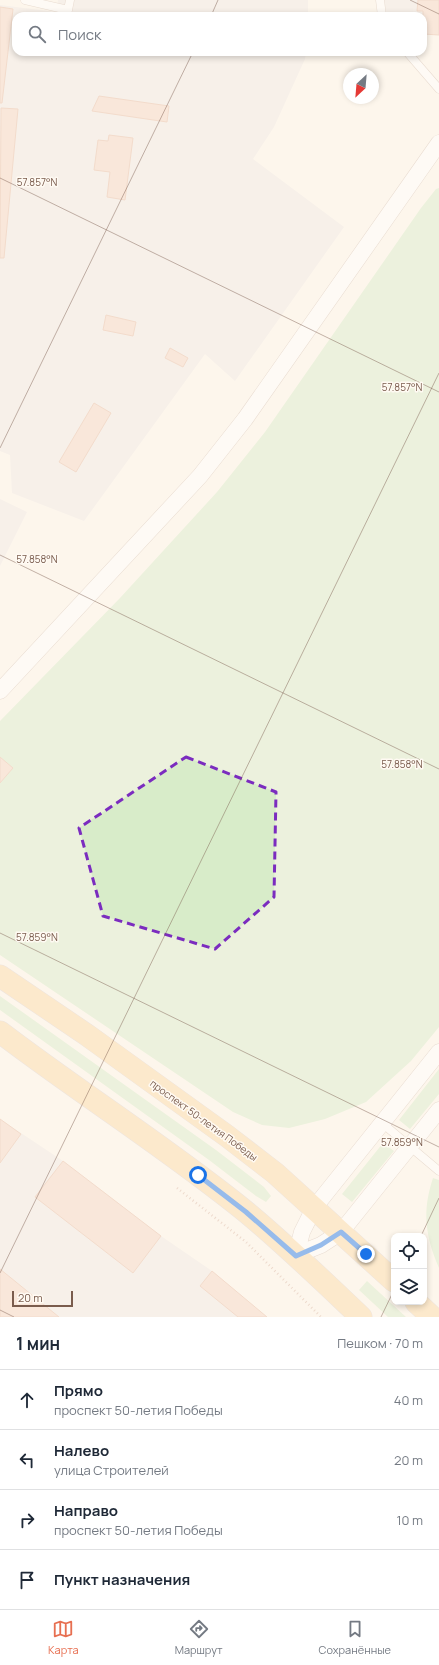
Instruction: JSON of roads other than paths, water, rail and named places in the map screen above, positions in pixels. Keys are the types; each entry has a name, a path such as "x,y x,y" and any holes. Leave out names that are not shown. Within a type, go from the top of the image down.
{"main road":[{"name":"проспект 50-летия Победы","path":"0,976 87,1035 276,1173 391,1278"},
{"path":"0,1032 198,1175 246,1212 296,1256 361,1317"},
{"path":"419,1305 432,1317"}],"street":[{"path":"0,691 200,476 236,430 439,143"},
{"path":"296,1256 302,1232 314,1208 439,1052"},
{"path":"296,1256 321,1245 341,1232 437,1114"}],"lane":[{"path":"25,0 68,10 70,0"},
{"path":"380,0 382,12"},
{"path":"410,56 439,89"},
{"path":"382,1122 439,1172"}]}
